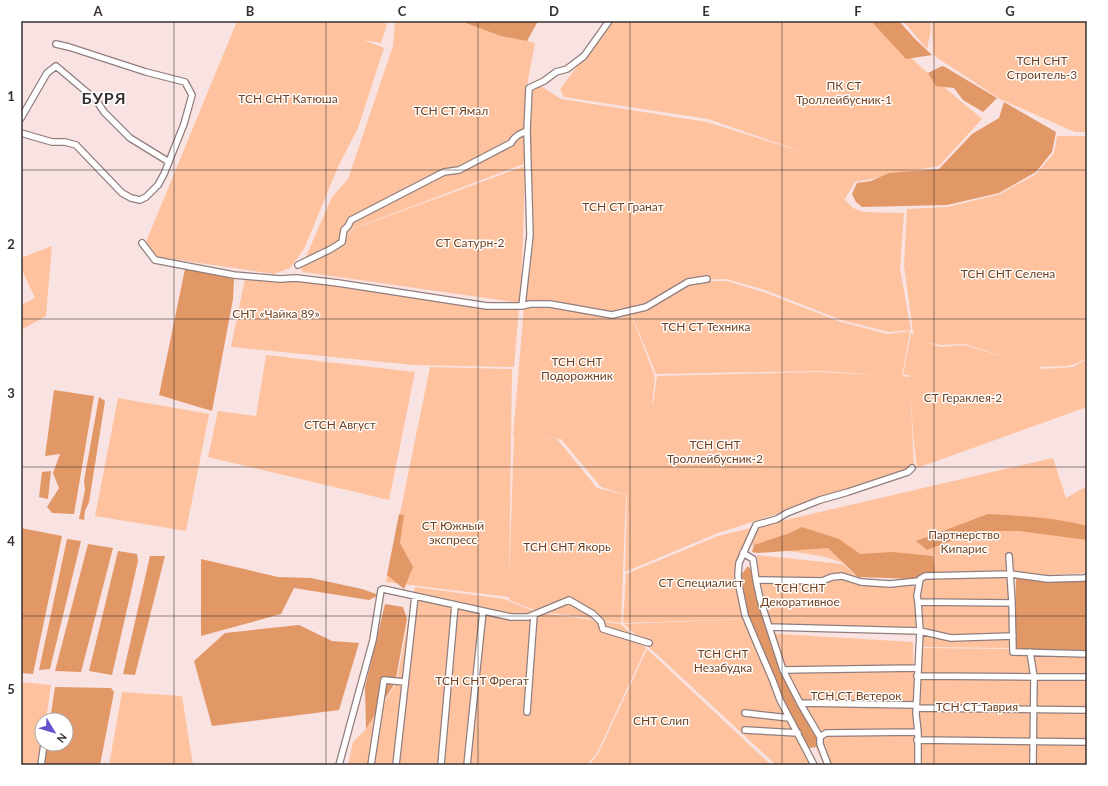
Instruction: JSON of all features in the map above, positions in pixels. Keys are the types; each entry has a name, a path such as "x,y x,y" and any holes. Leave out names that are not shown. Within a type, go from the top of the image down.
{"street":[{"path":"522,306 530,234 526,131 529,88 544,81 556,72 567,69 584,56 609,21"},
{"path":"21,133 52,142 65,142 76,145 122,193 131,198 140,200 146,197 158,184 164,174 184,124 192,94 185,82 146,72 118,62 56,44"},
{"path":"21,118 47,73 56,66 96,100 104,112 130,138 169,162"},
{"path":"298,265 336,247 342,242 344,230 351,220 444,172 459,170 511,143 514,137 526,131"},
{"path":"142,243 155,260 234,275 280,279 296,278 375,288 487,306 550,304 612,315 646,307 688,282 707,279"},
{"path":"814,765 780,700 745,615 738,574 739,563 756,525 777,519 787,513 820,500 908,472 912,468"},
{"path":"743,553 753,559 760,599 783,670 820,737 820,744 828,765"},
{"path":"1010,556 1013,652 1087,654"},
{"path":"918,765 916,706 920,631 917,596 919,581 921,578 925,576 1011,574 1048,579 1087,577"},
{"path":"756,580 822,581 832,577 842,576 861,582 890,584 919,581"},
{"path":"339,765 373,640 382,589 511,618 528,617 568,600 593,614 601,622 603,629 649,643"},
{"path":"396,765 416,596"},
{"path":"918,602 1012,603"},
{"path":"441,765 455,605"},
{"path":"467,765 483,611"},
{"path":"527,712 534,615"},
{"path":"769,627 920,631 951,638 1013,636"},
{"path":"1030,652 1034,677 1033,765"},
{"path":"783,670 918,668"},
{"path":"917,676 1087,677"},
{"path":"371,765 384,680 405,682"},
{"path":"800,703 1087,710"},
{"path":"745,713 789,718"},
{"path":"745,730 798,733"},
{"path":"820,737 826,732 918,732"},
{"path":"917,740 1087,742"},
{"path":"41,765 43,752"}],"green space":[{"name":"ТСН СНТ Катюша","path":"237,21 379,21 387,24 381,43 364,40 384,48 358,128 338,167 304,249 290,268 274,274 158,257 146,242"},
{"name":"ТСН СТ Ямал","path":"395,21 457,21 535,43 528,80 524,164 352,229 344,242 353,229 525,166 520,303 303,272 300,267 331,252 304,261 332,197 348,179 393,46"},
{"path":"612,21 872,21 923,69 982,119 939,166 855,182 845,199 833,186 853,208 863,212 904,213 900,269 911,330 889,332 841,320 765,290 726,279 688,280 645,306 612,314 550,303 524,304 530,89 539,85 561,99 707,122 806,153 708,119 564,97 560,89"},
{"path":"903,21 930,21 931,30 927,49"},
{"name":"ТСН СНТ Строитель-3","path":"932,21 1087,21 1087,132 1075,132 1000,99 933,55"},
{"path":"1057,136 1087,136 1087,358 1068,366 1038,367 1043,369 1073,367 1087,359 1087,407 917,468 913,434 910,382 914,470 718,533 625,572 627,495 626,494 626,495 621,623 537,611 509,600 509,597 386,582 430,367 512,369 509,583 513,436 524,307 550,305 614,317 631,314 655,377 652,404 657,376 818,372 879,375 824,371 656,374 631,313 687,283 706,281 727,281 766,293 841,322 888,334 910,331 902,376 909,377 909,375 903,375 911,333 914,335 904,266 907,209 947,207 1000,194 1036,174 1054,153","holes":["927,342 940,345 965,344 1011,359 964,345 940,347","523,437 561,439 601,487 626,495 597,488 557,439"]},
{"path":"52,246 46,316 21,330 21,305 35,298 21,268 21,258"},
{"name":"СНТ «Чайка 89»","path":"246,273 519,308 514,367 414,365 231,347"},
{"name":"СТСН Август","path":"266,355 415,372 389,500 208,457 218,411 256,416"},
{"path":"118,398 209,414 186,531 95,516"},
{"name":"Партнерство Кипарис","path":"1053,458 1066,498 1087,486 1087,573 1013,577 1010,648 920,647 920,585 821,556 751,545 755,527"},
{"name":"СТ Специалист","path":"751,528 736,563 748,619 623,623 626,574 718,536"},
{"name":"ТСН СНТ Декоративное","path":"757,555 843,564 858,577 916,587 917,635 771,628 760,583"},
{"name":"ТСН СТ Таврия","path":"1087,576 1087,765 921,765 919,706 920,648 1014,649 1016,579"},
{"name":"ТСН СНТ Фрегат","path":"415,587 504,599 536,612 621,624 646,648 597,753 587,765 348,765 353,742 366,729 396,684"},
{"name":"ТСН СНТ Незабудка","path":"748,619 777,687 818,765 776,765 624,624"},
{"name":"ТСН СТ Ветерок","path":"764,633 913,642 916,765 824,765"},
{"name":"СНТ Слип","path":"647,649 771,765 589,765 598,754"},
{"path":"21,682 51,685 47,712 34,712 34,752 41,752 39,765 21,765"},
{"path":"122,692 182,696 193,765 109,765"}],"shaded area":[{"path":"460,21 538,21 527,41 501,36"},
{"path":"871,21 899,21 932,55 906,59"},
{"path":"942,66 997,98 983,112 963,100 954,88 936,86 928,73"},
{"path":"1004,102 1056,132 1052,152 1036,172 999,193 947,205 862,207 856,202 852,194 857,183 871,181 889,173 939,169 972,134 999,118"},
{"path":"185,269 234,279 233,299 212,411 159,395"},
{"path":"54,390 94,396 74,514 52,513 47,507 59,488 53,473 60,454 45,456"},
{"path":"99,397 105,401 89,502 85,511 84,520 79,519 85,490 84,481"},
{"path":"51,471 48,499 39,497 42,472"},
{"path":"399,514 404,515 400,543 413,567 404,589 387,575"},
{"path":"988,514 1050,519 1087,526 1087,540 1019,531 978,531 927,550 916,541"},
{"path":"802,527 839,539 860,554 892,552 933,556 935,572 917,579 858,577 828,548 758,553 752,552 754,545 790,533"},
{"path":"21,528 62,536 33,674 21,673"},
{"path":"67,539 81,541 50,669 39,670"},
{"path":"88,544 113,548 81,672 55,671"},
{"path":"118,551 137,554 138,561 112,675 89,671"},
{"path":"150,556 165,556 135,675 123,674"},
{"path":"201,559 278,577 311,578 362,589 379,595 369,600 294,588 281,614 201,636"},
{"path":"748,566 752,571 783,670 820,737 817,747 808,748 764,661 746,610 741,575"},
{"path":"1087,576 1087,651 1015,649 1016,579"},
{"path":"385,604 403,607 407,619 395,683 366,729 365,687"},
{"path":"299,625 332,641 359,643 339,710 212,726 194,661 225,633"},
{"path":"55,687 111,688 114,692 100,765 43,765 45,752 74,752 74,712 51,712"}],"district":[{"name":"БУРЯ","path":"104,98"}],"park label":[{"name":"ПК СТ Троллейбусник-1","path":"844,93"},
{"name":"ТСН СТ Гранат","path":"623,207"},
{"name":"СТ Сатурн-2","path":"470,243"},
{"name":"ТСН СНТ Селена","path":"1008,274"},
{"name":"ТСН СТ Техника","path":"706,327"},
{"name":"ТСН СНТ Подорожник","path":"577,369"},
{"name":"СТ Гераклея-2","path":"963,398"},
{"name":"ТСН СНТ Троллейбусник-2","path":"715,452"},
{"name":"СТ Южный экспресс","path":"453,533"},
{"name":"ТСН СНТ Якорь","path":"567,547"}]}
